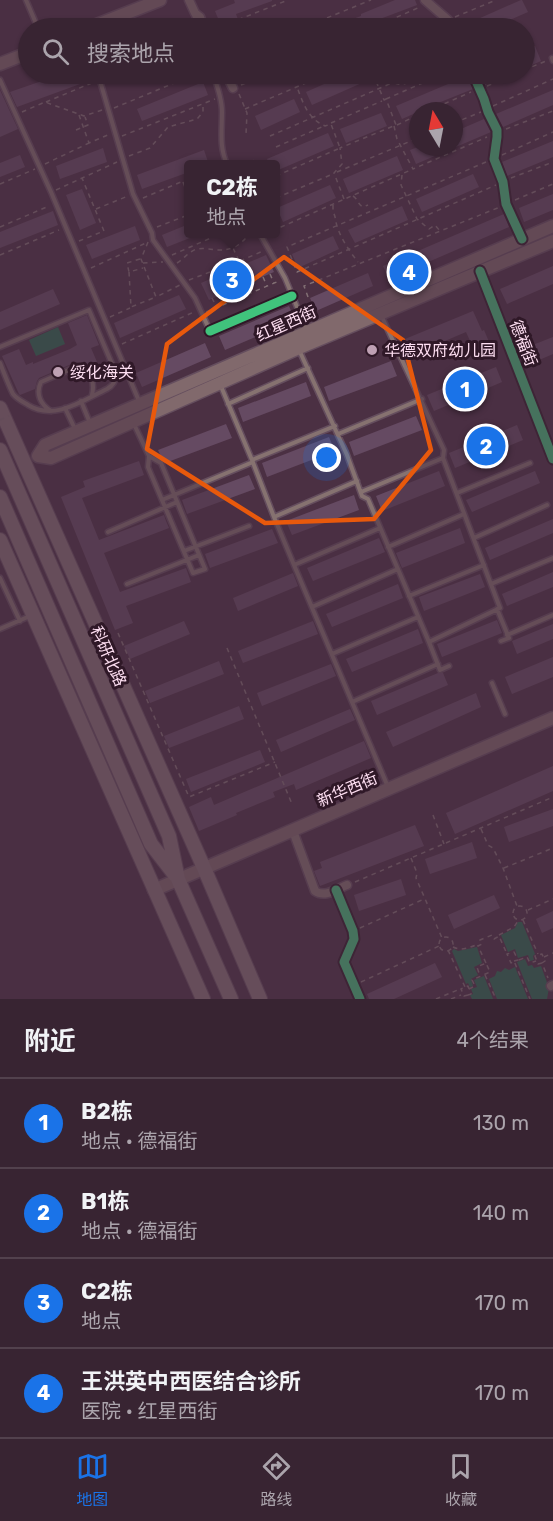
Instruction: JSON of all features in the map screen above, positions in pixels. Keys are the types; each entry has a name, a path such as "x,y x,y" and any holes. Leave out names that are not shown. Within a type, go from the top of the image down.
{"main road":[{"path":"114,18 160,0"},
{"path":"0,64 18,57"},
{"name":"红星西街","path":"8,468 38,456 51,458 220,384 304,339 381,314 477,266 522,239 553,226"},
{"name":"红星西街","path":"38,456 45,445 141,404 304,339 477,266 553,241"},
{"path":"128,410 133,422"},
{"path":"4,412 260,999"},
{"name":"科研北路","path":"0,450 169,836 178,879 231,999"},
{"name":"科研北路","path":"0,497 151,844 178,879"},
{"path":"0,540 203,999"},
{"name":"新华西街","path":"154,890 553,718"}],"street":[{"path":"189,0 195,13 200,18"},
{"path":"427,2 446,18"},
{"path":"230,84 232,88"},
{"path":"478,84 495,124 497,133 494,159 503,182 506,204 522,239"},
{"name":"德福街","path":"477,266 553,459"},
{"path":"210,332 292,296"},
{"path":"292,831 315,891 324,894 347,885"},
{"path":"336,890 353,931 354,939 344,962 360,999"}],"lane":[{"path":"26,0 34,18"},
{"path":"194,18 195,13"},
{"path":"0,80 51,192 141,404"},
{"path":"101,84 134,194 151,230 151,241 195,298 210,332"},
{"path":"216,84 222,110 224,160"},
{"path":"262,238 285,278 292,296 304,339 308,368 338,434 362,496 368,499 440,670 448,666"},
{"path":"0,347 89,310 116,375 111,386 66,408 46,412 34,409 17,398 0,363"},
{"path":"381,314 444,450 443,458 500,608 429,642"},
{"path":"52,412 45,407 39,396 39,384 78,366 85,368 92,378 92,396"},
{"path":"228,404 308,368"},
{"path":"220,384 389,789"},
{"path":"338,434 422,399"},
{"path":"81,401 91,425"},
{"path":"66,408 76,432"},
{"path":"133,422 149,456 148,467 194,573 205,568 161,463 149,456"},
{"path":"162,500 334,426"},
{"path":"361,492 443,458"},
{"path":"456,493 530,463"},
{"path":"274,517 357,481"},
{"path":"108,532 177,502"},
{"path":"474,538 547,506"},
{"path":"388,547 464,514"},
{"path":"184,551 249,526"},
{"path":"294,565 380,528"},
{"path":"127,584 199,555"},
{"path":"491,584 553,558"},
{"path":"409,596 484,565"},
{"path":"312,607 398,569"},
{"path":"0,578 20,621"},
{"path":"0,629 49,608"},
{"path":"497,609 509,638 501,641"},
{"path":"507,635 553,615"},
{"path":"332,654 418,617"},
{"path":"352,702 438,664"},
{"path":"492,683 505,714"}],"path":[{"path":"243,18 288,0"},
{"path":"327,18 371,0"},
{"path":"453,18 496,0"},
{"path":"393,18 427,2"},
{"path":"535,66 552,60"},
{"path":"463,119 553,79"},
{"path":"16,114 82,84"},
{"path":"45,102 84,116 109,109 171,84"},
{"path":"243,84 236,87 247,112 246,134"},
{"path":"245,109 304,84"},
{"path":"377,84 395,125 397,139 413,169"},
{"path":"270,136 389,84"},
{"path":"276,147 421,84"},
{"path":"297,87 306,110 312,118 325,126"},
{"path":"117,139 220,97"},
{"path":"51,192 150,148 168,126 197,119 203,112 203,104"},
{"path":"280,227 553,111"},
{"path":"79,114 89,143"},
{"path":"76,130 88,125 84,116"},
{"path":"280,174 409,119"},
{"path":"331,124 340,148 342,164 334,173"},
{"path":"0,184 115,131"},
{"path":"553,132 287,247 297,272 348,248 553,162"},
{"path":"280,196 409,142"},
{"path":"334,173 344,199"},
{"path":"402,174 401,185 417,219 429,229 435,225 440,231"},
{"path":"73,244 104,231 82,178"},
{"path":"137,200 182,181 184,185"},
{"path":"308,297 304,286 553,184"},
{"path":"95,210 134,194"},
{"path":"352,196 356,198 360,206 368,206"},
{"path":"0,227 55,203"},
{"path":"333,204 337,226 359,264"},
{"path":"151,230 184,217"},
{"path":"0,255 65,227"},
{"path":"169,262 213,238"},
{"path":"142,262 169,262 185,259 192,251 232,248 242,244 246,238"},
{"path":"131,307 127,263 141,259 151,241"},
{"path":"84,271 151,241"},
{"path":"232,248 239,261"},
{"path":"104,320 184,282 269,249"},
{"path":"141,259 156,297"},
{"path":"129,272 144,267"},
{"path":"270,274 274,283"},
{"path":"263,277 267,286"},
{"path":"115,347 202,311 216,308 285,278"},
{"path":"243,285 247,294"},
{"path":"238,287 242,297"},
{"path":"227,292 230,302"},
{"path":"212,298 216,308"},
{"path":"0,420 4,412"},
{"path":"118,633 189,797 274,762"},
{"path":"227,648 292,804"},
{"path":"347,885 553,797"},
{"path":"433,815 444,844"},
{"path":"480,829 503,868 517,906"},
{"path":"503,868 553,848"},
{"path":"411,858 417,873 416,878 442,938"},
{"path":"353,931 425,899"},
{"path":"527,910 553,899"},
{"path":"517,906 523,906 527,910"},
{"path":"517,906 513,912 514,917 518,920"},
{"path":"478,946 482,944 480,940 492,935 494,939 514,927 518,920 526,916 527,910"},
{"path":"523,919 538,955"},
{"path":"499,936 511,963 527,957 530,963 537,961 538,964 545,961 543,957"},
{"path":"439,946 442,938"},
{"path":"439,946 442,950 448,950 452,946 451,939 442,938"},
{"path":"452,946 459,950 478,944 478,946"},
{"path":"354,985 439,946"},
{"path":"469,989 475,986 471,980 490,972 478,946"},
{"path":"448,950 465,987 468,986 471,994 468,995"},
{"path":"507,954 514,952 518,960"},
{"path":"543,957 553,953"},
{"path":"538,955 542,954 543,957"},
{"path":"537,961 535,956 538,955"},
{"path":"514,961 530,999"},
{"path":"480,976 477,967 486,963"},
{"path":"485,974 496,999"},
{"path":"436,999 465,987"},
{"path":"461,989 463,994"},
{"path":"451,999 463,994 468,995"},
{"path":"468,995 470,999"}],"highlighted area":[{"path":"284,257 403,340 431,450 374,519 265,523 147,449 167,344"}],"green space":[{"path":"58,327 65,344 36,356 29,340"},
{"path":"518,922 522,922 535,954 534,960 530,961 528,955 518,958 515,949 508,952 501,935 515,928"},
{"path":"477,947 482,963 474,967 478,975 471,979 473,986 470,987 468,983 466,984 452,951"},
{"path":"525,959 528,966 532,965 534,968 541,966 549,988 547,999 532,999 517,962"},
{"path":"515,967 528,999 497,999 489,979 495,976 497,971 501,972 505,968 509,970"},
{"path":"484,976 493,999 472,999 471,989 477,987 474,980"}],"building":[{"path":"234,0 272,0 236,14 237,18 218,18 215,11 235,3"},
{"path":"395,0 415,0 417,5 383,18 356,18"},
{"path":"522,0 528,12 514,18 481,18"},
{"path":"535,46 541,61 535,64"},
{"path":"33,84 80,84 17,107 10,92"},
{"path":"198,84 204,84 208,95 142,121 137,109"},
{"path":"324,84 359,84 312,105 306,92"},
{"path":"448,84 471,84 473,89 440,102 409,102 409,116 402,119 396,106"},
{"path":"0,90 18,129 0,137"},
{"path":"553,90 553,105 503,127 496,114"},
{"path":"294,99 300,112 261,130 255,116"},
{"path":"381,113 387,126 346,143 340,129"},
{"path":"484,119 491,132 463,144 463,128"},
{"path":"328,133 334,146 280,169 280,160 267,159"},
{"path":"553,141 553,157 507,176 502,162"},
{"path":"103,148 107,162 60,179 56,166"},
{"path":"204,150 207,160 184,160 184,174 142,189 137,175"},
{"path":"20,155 25,167 0,177 0,163"},
{"path":"397,156 403,170 349,193 343,179"},
{"path":"413,156 435,156 416,164"},
{"path":"473,174 479,187 422,212 416,199"},
{"path":"330,185 336,198 283,222 280,207"},
{"path":"82,189 96,223 80,230 66,195"},
{"path":"553,194 553,210 524,222 519,208"},
{"path":"402,206 408,220 355,243 348,230"},
{"path":"53,211 58,225 0,248 0,232"},
{"path":"504,214 509,227 389,279 383,266"},
{"path":"135,226 140,240 92,259 86,245"},
{"path":"184,226 184,238 190,238 167,247 162,235"},
{"path":"333,236 339,249 298,268 292,254"},
{"path":"266,255 274,272 209,300 201,283"},
{"path":"553,266 553,284 507,304 500,289"},
{"path":"368,273 373,286 316,311 310,298"},
{"path":"53,289 60,304 0,330 0,312"},
{"path":"179,295 186,309 120,338 114,323"},
{"path":"289,306 295,320 225,350 219,336"},
{"path":"473,311 492,349 477,356 466,332 412,355 405,339"},
{"path":"87,315 99,345 91,348 97,362 92,364 93,367 90,368 76,362 39,378 35,389 20,395 2,356 19,349 26,365 70,349 77,345 68,323"},
{"path":"553,337 553,354 532,363 525,348"},
{"path":"205,343 211,357 142,387 136,373"},
{"path":"391,361 397,376 329,401 324,387"},
{"path":"496,367 502,382 434,411 427,395"},
{"path":"306,382 311,396 243,422 238,408"},
{"path":"416,416 422,430 354,456 349,442"},
{"path":"226,424 232,438 165,463 162,459 158,450"},
{"path":"517,425 523,440 455,468 449,453"},
{"path":"329,437 335,451 267,477 262,463"},
{"path":"139,461 144,475 82,498 99,540 164,515 169,528 104,553 120,592 186,568 191,582 126,606 133,623 115,630 61,497 85,487 83,481"},
{"path":"439,471 445,486 382,511 376,496"},
{"path":"535,471 540,483 472,512 466,500"},
{"path":"249,475 255,489 187,514 182,500"},
{"path":"354,495 359,510 292,535 286,521"},
{"path":"553,519 553,533 490,560 485,548"},
{"path":"460,528 465,543 402,568 396,553"},
{"path":"272,529 278,543 210,568 205,554"},
{"path":"379,538 385,552 313,581 307,568"},
{"path":"553,572 553,587 507,606 502,594"},
{"path":"293,573 298,586 238,611 233,598"},
{"path":"480,574 485,587 424,611 419,597"},
{"path":"398,584 403,598 332,627 326,614"},
{"path":"497,620 502,633 442,657 437,644"},
{"path":"184,621 190,634 130,659 124,646"},
{"path":"313,621 318,634 243,663 238,651"},
{"path":"553,624 553,639 517,654 512,641"},
{"path":"418,629 423,643 352,672 346,659"},
{"path":"553,657 553,677 512,694 505,677"},
{"path":"219,661 224,674 150,703 145,691"},
{"path":"331,664 336,676 262,706 257,693"},
{"path":"438,673 443,673 448,685 377,715 371,701"},
{"path":"476,693 481,707 393,747 386,732"},
{"path":"239,706 244,719 169,748 164,736"},
{"path":"350,709 355,720 281,752 276,740"},
{"path":"364,741 371,758 296,790 294,784 273,792 275,797 199,831 189,807 211,797 214,805"},
{"path":"260,750 265,762 191,792 186,779"},
{"path":"553,766 553,791 455,834 446,813"},
{"path":"553,809 553,826 509,842 504,827"},
{"path":"415,825 424,846 320,886 314,871 322,868 320,862"},
{"path":"472,842 477,858 430,874 425,859"},
{"path":"401,879 406,895 359,911 354,895"},
{"path":"494,895 500,908 454,929 448,915"},
{"path":"553,911 553,928 542,933 536,919"},
{"path":"435,963 442,977 394,999 369,999 367,994"}],"cycle path":[{"path":"477,84 497,130 494,159 503,182 506,204 522,239"},
{"path":"480,271 553,459"},
{"path":"210,331 292,296"},
{"path":"336,890 353,931 354,939 344,962 360,999"}],"place":[{"name":"王洪英中西医结合诊所","path":"409,272"},
{"name":"C2栋","path":"232,280"},
{"name":"华德双府幼儿园","path":"372,350"},
{"name":"绥化海关","path":"58,372"},
{"name":"B2栋","path":"465,389"},
{"name":"B1栋","path":"486,446"}]}
